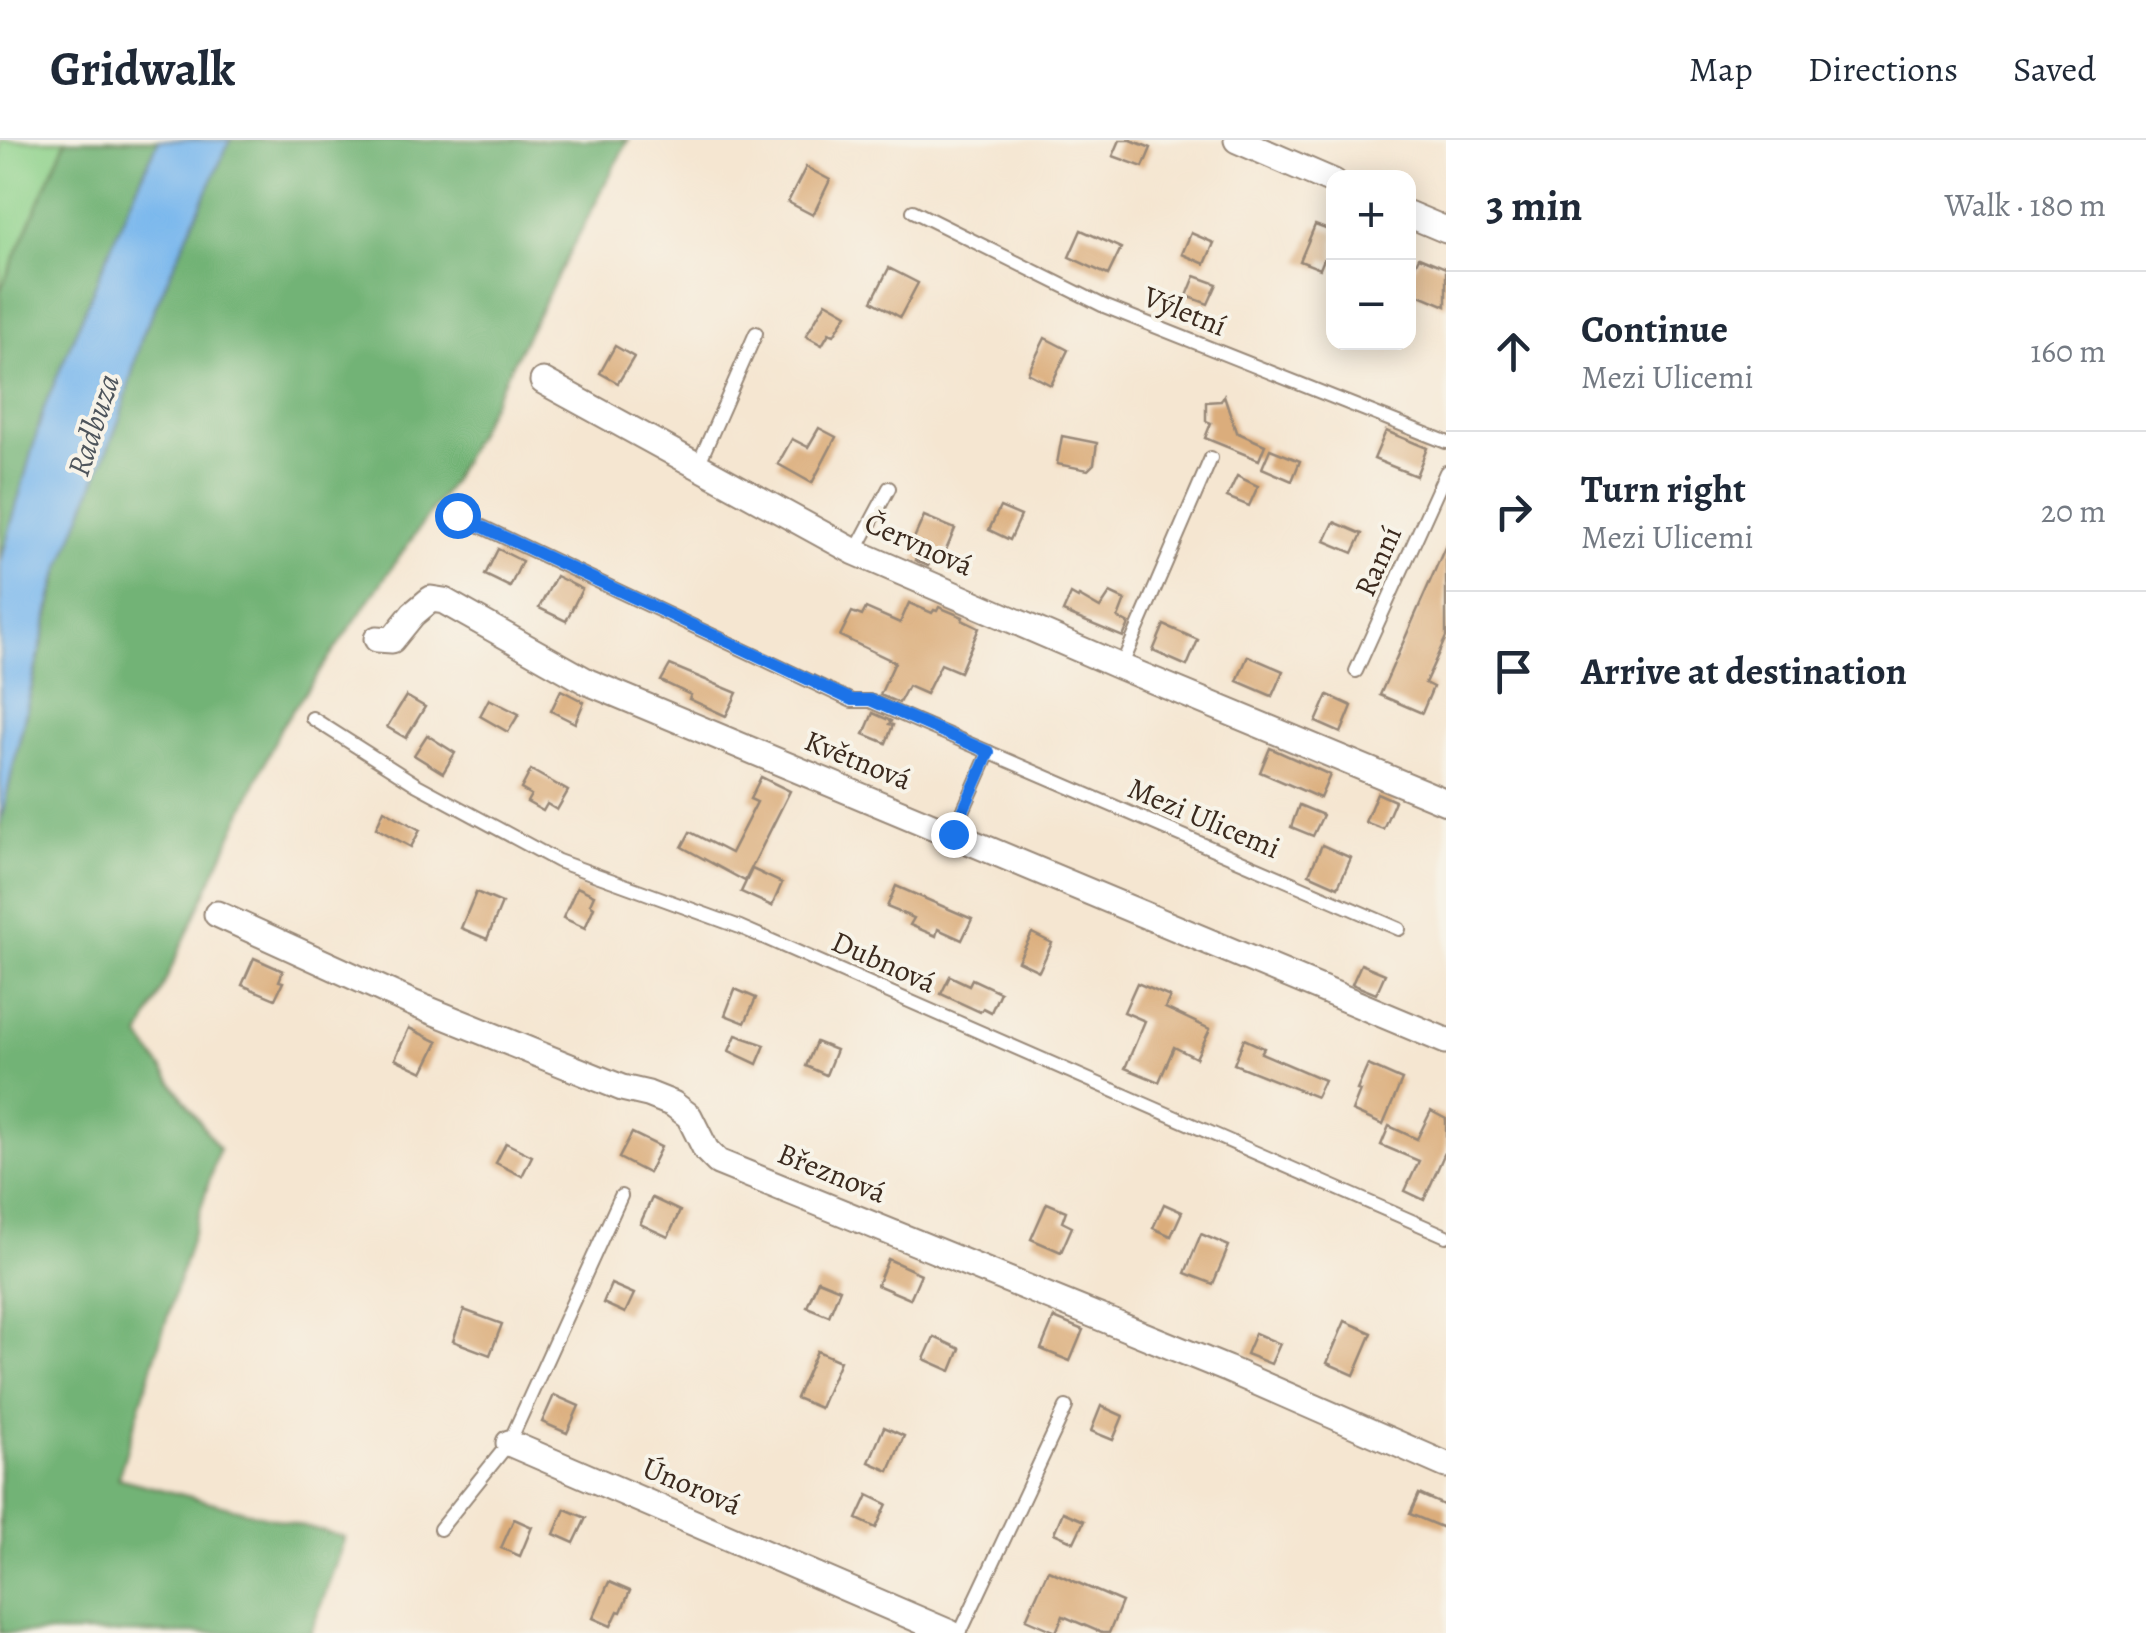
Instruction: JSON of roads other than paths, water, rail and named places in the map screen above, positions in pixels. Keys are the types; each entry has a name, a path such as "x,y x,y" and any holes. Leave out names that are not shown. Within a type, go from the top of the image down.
{"street":[{"path":"1237,140 1326,179"},
{"path":"1416,217 1446,230"},
{"name":"Červnová","path":"543,381 855,552 1446,802"},
{"name":"Květnová","path":"378,639 392,640 413,614 432,599 444,601 588,682 1446,1041"},
{"name":"Březnová","path":"217,914 412,1003 622,1088 673,1104 689,1116 706,1150 718,1162 1227,1369 1446,1465"},
{"name":"Únorová","path":"509,1443 945,1632"}],"lane":[{"name":"Výletní","path":"913,212 1104,306 1446,442"},
{"path":"698,466 756,333"},
{"path":"1121,667 1211,458"},
{"name":"Ranní","path":"1356,671 1446,472"},
{"path":"855,552 889,488"},
{"name":"Mezi Ulicemi","path":"457,515 852,700 870,700 1399,929"},
{"name":"Dubnová","path":"312,718 417,785 558,862 740,927 1446,1236"},
{"path":"953,834 989,752"},
{"path":"440,1528 509,1443 621,1196"},
{"path":"945,1632 1066,1408"}],"water":[{"name":"Radbuza","path":"159,140 230,140 142,336 120,418 56,580 0,824 0,564 44,408"}]}
